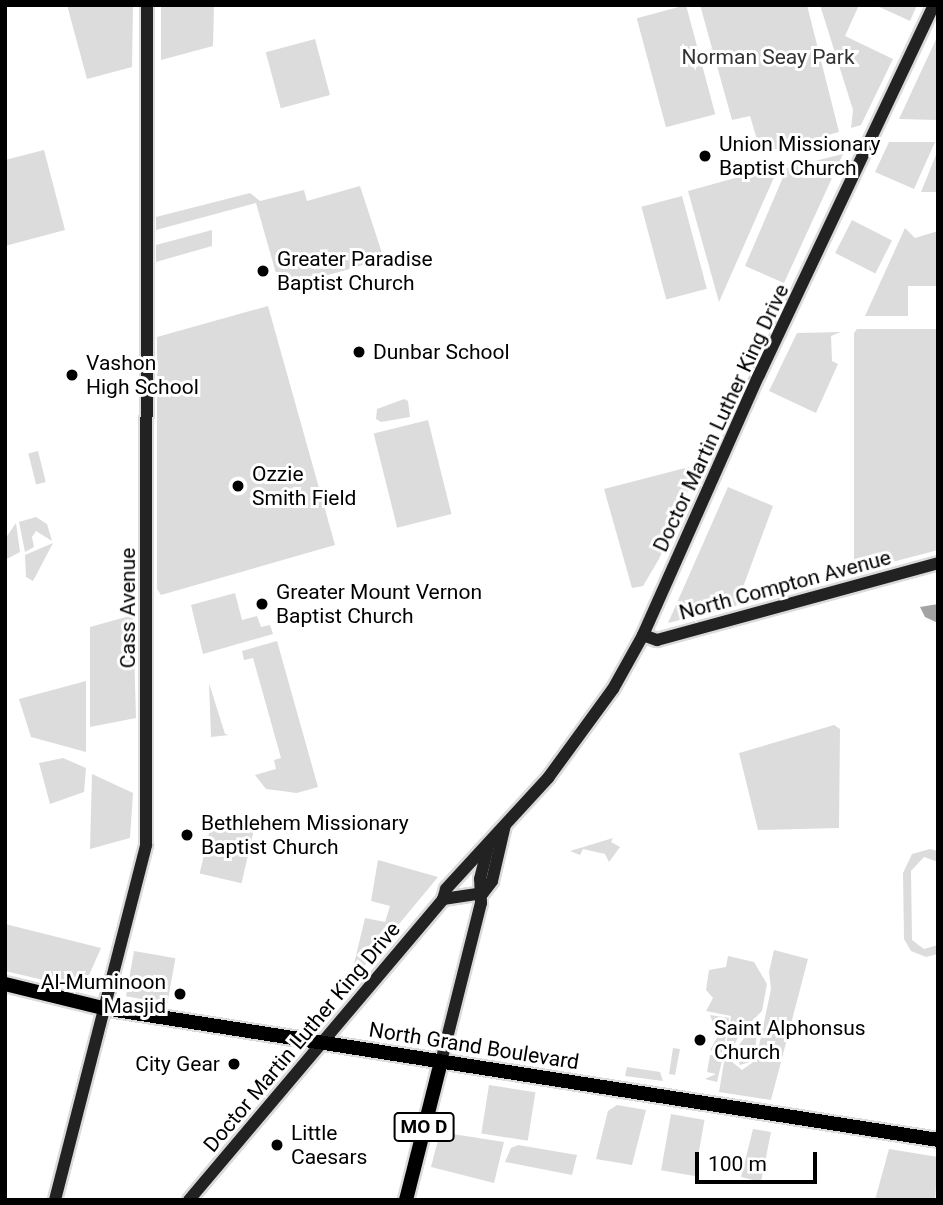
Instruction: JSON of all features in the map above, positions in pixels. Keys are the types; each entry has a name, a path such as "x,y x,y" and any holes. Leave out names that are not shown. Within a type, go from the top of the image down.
{"main road":[{"name":"Cass Avenue","path":"55,1200 146,845 147,5"},
{"name":"Doctor Martin Luther King Drive","path":"189,1200 443,899 446,889 575,744 643,635 759,375 934,5"},
{"name":"North Compton Avenue","path":"643,635 657,640 938,563"},
{"name":"Doctor Martin Luther King Drive","path":"483,892 492,881 505,825"},
{"name":"MO D","path":"406,1200 483,892 480,879 489,841"},
{"path":"443,899 483,892"},
{"name":"North Grand Boulevard","path":"5,984 103,1008 938,1140"}],"green space":[{"path":"67,5 133,5 132,67 87,79"},
{"path":"161,5 214,5 213,46 161,60"},
{"path":"686,5 715,114 666,127 637,18"},
{"name":"Norman Seay Park","path":"700,5 807,5 839,132 761,153 750,116 732,120"},
{"path":"820,5 859,5 845,36 893,59 861,125 851,128 853,110"},
{"path":"875,5 917,5 910,21"},
{"path":"938,35 938,120 899,119"},
{"path":"315,39 330,95 281,108 266,52"},
{"path":"889,142 935,142 914,189 875,172"},
{"path":"44,150 65,230 5,246 5,160"},
{"path":"938,150 938,192 921,192"},
{"path":"843,154 784,283 745,266 787,168"},
{"path":"779,166 719,302 688,191"},
{"path":"360,186 384,259 297,284 296,280 279,284 256,203 156,230 156,217 250,193 260,201 304,190 307,201"},
{"path":"682,196 707,289 666,300 641,207"},
{"path":"852,220 892,240 875,273 835,253"},
{"path":"905,228 915,238 938,231 938,286 908,286 908,316 865,316"},
{"path":"212,230 212,246 156,262 156,245"},
{"path":"268,306 335,545 161,595 157,589 157,337"},
{"path":"857,329 938,329 938,550 858,571 854,565 854,333"},
{"path":"841,332 831,336 832,361 838,364 816,413 769,391 797,333"},
{"path":"404,399 408,401 410,417 381,422 376,419 377,409"},
{"path":"428,420 451,514 397,528 374,434"},
{"path":"38,451 46,482 36,484 28,453"},
{"path":"689,467 692,482 659,559 643,586 632,588 604,489"},
{"path":"728,487 773,506 736,606 668,623"},
{"path":"36,517 47,524 52,541 36,531 32,537 34,547 25,552 19,522"},
{"path":"16,523 20,552 5,560 5,539"},
{"path":"53,543 33,581 26,577 25,555"},
{"path":"235,593 242,620 257,616 261,627 270,625 273,634 203,654 191,605"},
{"path":"133,615 136,718 90,727 90,627"},
{"path":"277,641 318,787 297,793 266,789 255,775 276,769 274,760 281,758 253,658 244,660 242,651"},
{"path":"86,681 86,752 31,737 19,699"},
{"path":"209,683 225,734 229,735 211,737"},
{"path":"834,725 840,729 839,828 758,830 739,753"},
{"path":"63,758 86,768 84,792 50,804 39,763"},
{"path":"92,774 133,793 130,838 90,849"},
{"path":"212,820 254,830 242,883 200,874"},
{"path":"613,838 611,842 620,847 609,862 605,854 583,849 580,855 570,851"},
{"path":"930,849 938,851 938,862 924,857 911,871 912,940 924,949 938,945 938,954 926,957 911,951 904,939 903,873 912,854"},
{"path":"378,860 438,877 360,971 353,968 365,918 385,922 390,906 371,901"},
{"path":"5,924 101,948 86,982 74,980 73,987 5,971"},
{"path":"774,950 808,959 771,1100 719,1092 725,1056 742,1070 756,1060 771,989 769,972"},
{"path":"134,951 175,958 167,1004 126,996"},
{"path":"728,956 754,962 767,984 762,1011 740,1033 730,1054 725,1052 731,1016 706,1011 713,998 706,990 709,970 726,967"},
{"path":"710,1015 729,1018 723,1053 710,1050 718,1036"},
{"path":"750,1030 757,1033 755,1051 750,1062 740,1065 734,1052"},
{"path":"673,1048 680,1049 675,1075 669,1074"},
{"path":"710,1055 723,1056 717,1082 705,1079 716,1074 707,1072"},
{"path":"627,1067 660,1072 663,1081 625,1076"},
{"path":"489,1085 535,1092 528,1141 481,1133"},
{"path":"617,1105 646,1110 632,1165 596,1159 608,1111"},
{"path":"671,1114 704,1120 695,1176 661,1170"},
{"path":"753,1129 771,1132 761,1182 741,1177"},
{"path":"440,1132 504,1142 494,1183 431,1167"},
{"path":"518,1145 577,1155 572,1175 505,1162 511,1148"},
{"path":"889,1149 938,1157 935,1200 875,1200"}],"shaded area":[{"path":"938,604 938,623 925,617 920,607"}],"place":[{"name":"Union Missionary Baptist Church","path":"705,156"},
{"name":"Greater Paradise Baptist Church","path":"263,271"},
{"name":"Dunbar School","path":"359,352"},
{"name":"Vashon High School","path":"72,375"},
{"name":"Ozzie Smith Field","path":"238,486"},
{"name":"Greater Mount Vernon Baptist Church","path":"262,604"},
{"name":"Bethlehem Missionary Baptist Church","path":"187,835"},
{"name":"Al-Muminoon Masjid","path":"180,994"},
{"name":"Saint Alphonsus Church","path":"700,1040"},
{"name":"City Gear","path":"234,1064"},
{"name":"Little Caesars","path":"277,1145"}]}
